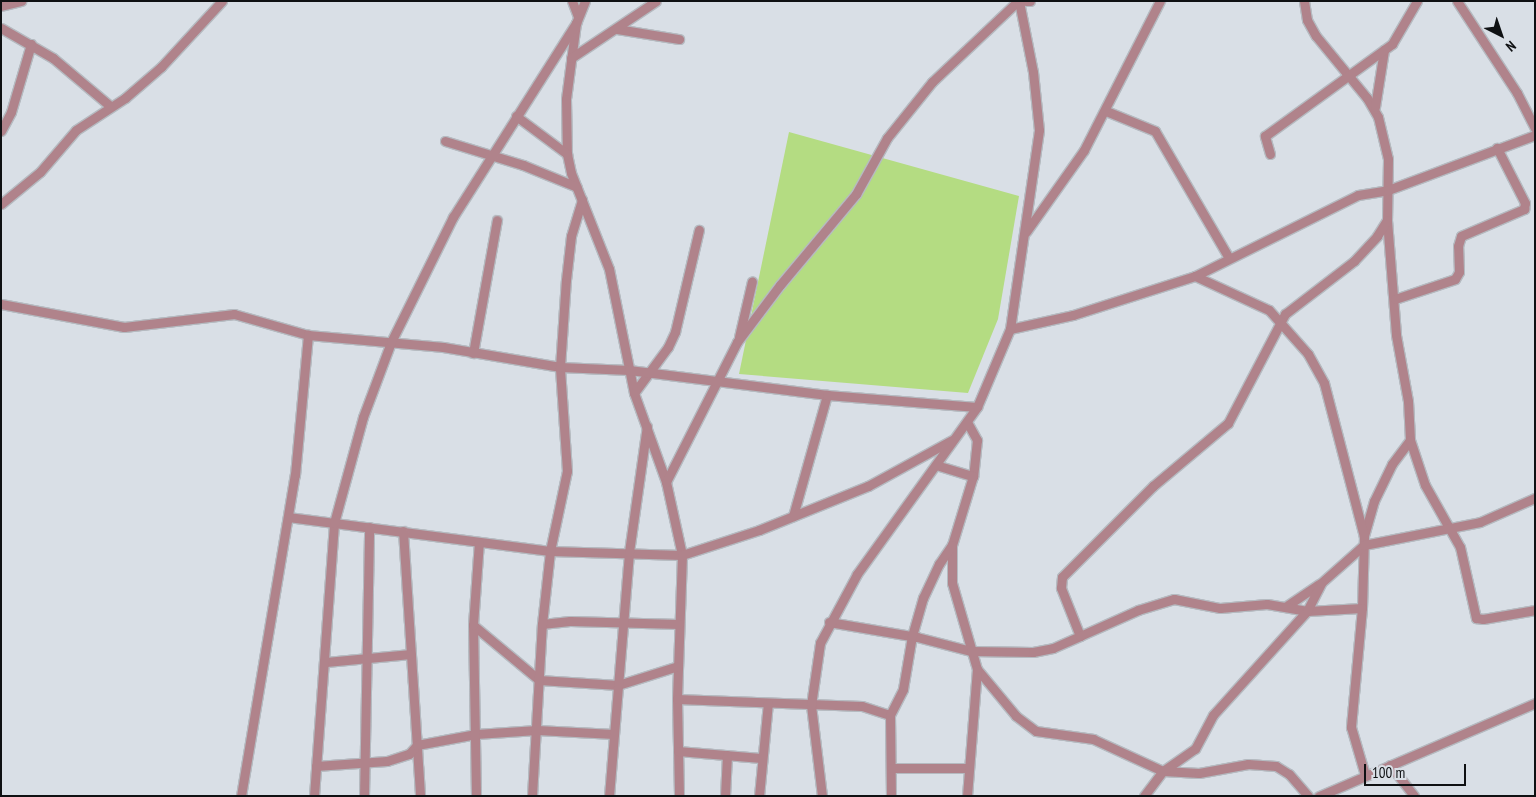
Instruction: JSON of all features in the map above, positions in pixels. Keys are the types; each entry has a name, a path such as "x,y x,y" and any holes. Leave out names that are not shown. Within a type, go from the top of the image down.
{"street":[{"path":"1,6 21,1"},
{"path":"1,204 40,172 72,134 139,87 161,67 222,1"},
{"path":"572,1 577,20 566,99 567,154 577,187 608,269 634,392 647,423 666,482 682,554 677,699 679,796"},
{"path":"314,796 326,662 334,523 363,417 391,342 453,217 577,20 585,1"},
{"path":"571,58 617,29 656,1"},
{"path":"822,796 811,704 817,654 829,622 857,574 977,407 1010,329 1039,130 1037,99 1018,1"},
{"path":"737,342 780,285 856,194 887,138 932,82 1018,1"},
{"path":"1024,235 1084,150 1106,111 1160,1"},
{"path":"1304,1 1307,20 1316,36 1374,107"},
{"path":"1270,154 1265,136 1384,50 1398,37 1417,1"},
{"path":"1457,1 1516,93 1535,128"},
{"path":"1,28 53,58 110,106"},
{"path":"617,29 679,39"},
{"path":"1,131 11,112 31,44"},
{"path":"1384,50 1374,107 1388,159 1387,220 1395,299 1396,335 1408,401 1410,440 1425,485 1460,547 1476,618 1483,619 1535,610"},
{"path":"1106,111 1155,131 1229,258"},
{"path":"516,116 567,154"},
{"path":"1010,329 1073,315 1195,276 1358,195 1388,190 1535,135"},
{"path":"445,142 491,155 577,187"},
{"path":"1395,299 1454,279 1459,272 1458,246 1461,236 1524,209 1525,203 1497,148"},
{"path":"532,796 538,730 542,624 550,551 567,471 560,367 569,254 582,200"},
{"path":"473,353 497,220"},
{"path":"1080,636 1061,588 1062,577 1159,480 1228,423 1281,321 1294,306 1354,261 1377,236 1387,220"},
{"path":"634,392 668,348 675,332 699,230"},
{"path":"1195,276 1250,300 1281,321 1308,354 1324,383 1364,541"},
{"path":"666,482 737,342 752,281"},
{"path":"1,304 124,327 234,314 308,335 391,342 560,367 629,370 827,395 977,407"},
{"path":"241,796 298,452 308,335"},
{"path":"793,516 827,395"},
{"path":"891,796 890,715 903,689 912,636 930,581 952,545 972,476 976,440 967,422"},
{"path":"609,796 628,552 647,423"},
{"path":"288,518 550,551 682,554 793,516 868,486 954,439"},
{"path":"1366,775 1351,727 1362,608 1364,541 1374,501 1392,464 1410,440"},
{"path":"936,465 972,476"},
{"path":"1288,605 1321,583 1364,541 1480,522 1535,498"},
{"path":"364,796 370,527"},
{"path":"402,531 420,796"},
{"path":"476,796 473,625 479,542"},
{"path":"952,545 952,583 977,669 1027,727 1036,731 1093,739 1163,771 1199,773 1268,764 1289,774 1308,796"},
{"path":"1144,796 1163,771 1194,749 1213,715 1307,611 1321,583"},
{"path":"829,622 912,636 971,651 1033,652 1053,648 1138,610 1174,599 1220,608 1288,605 1307,611 1362,608"},
{"path":"542,624 570,620 623,624 679,624"},
{"path":"473,625 539,680 618,685 678,666"},
{"path":"326,662 411,654"},
{"path":"967,796 977,669"},
{"path":"677,699 862,706 890,715"},
{"path":"759,796 761,758 768,703"},
{"path":"1319,796 1535,703"},
{"path":"316,766 365,765 402,758 417,745 476,734 538,730 614,734"},
{"path":"678,751 761,758"},
{"path":"725,796 727,755"},
{"path":"1390,765 1414,796"},
{"path":"892,768 969,768"}],"green space":[{"path":"789,132 1019,196 998,319 968,393 739,374"}]}
